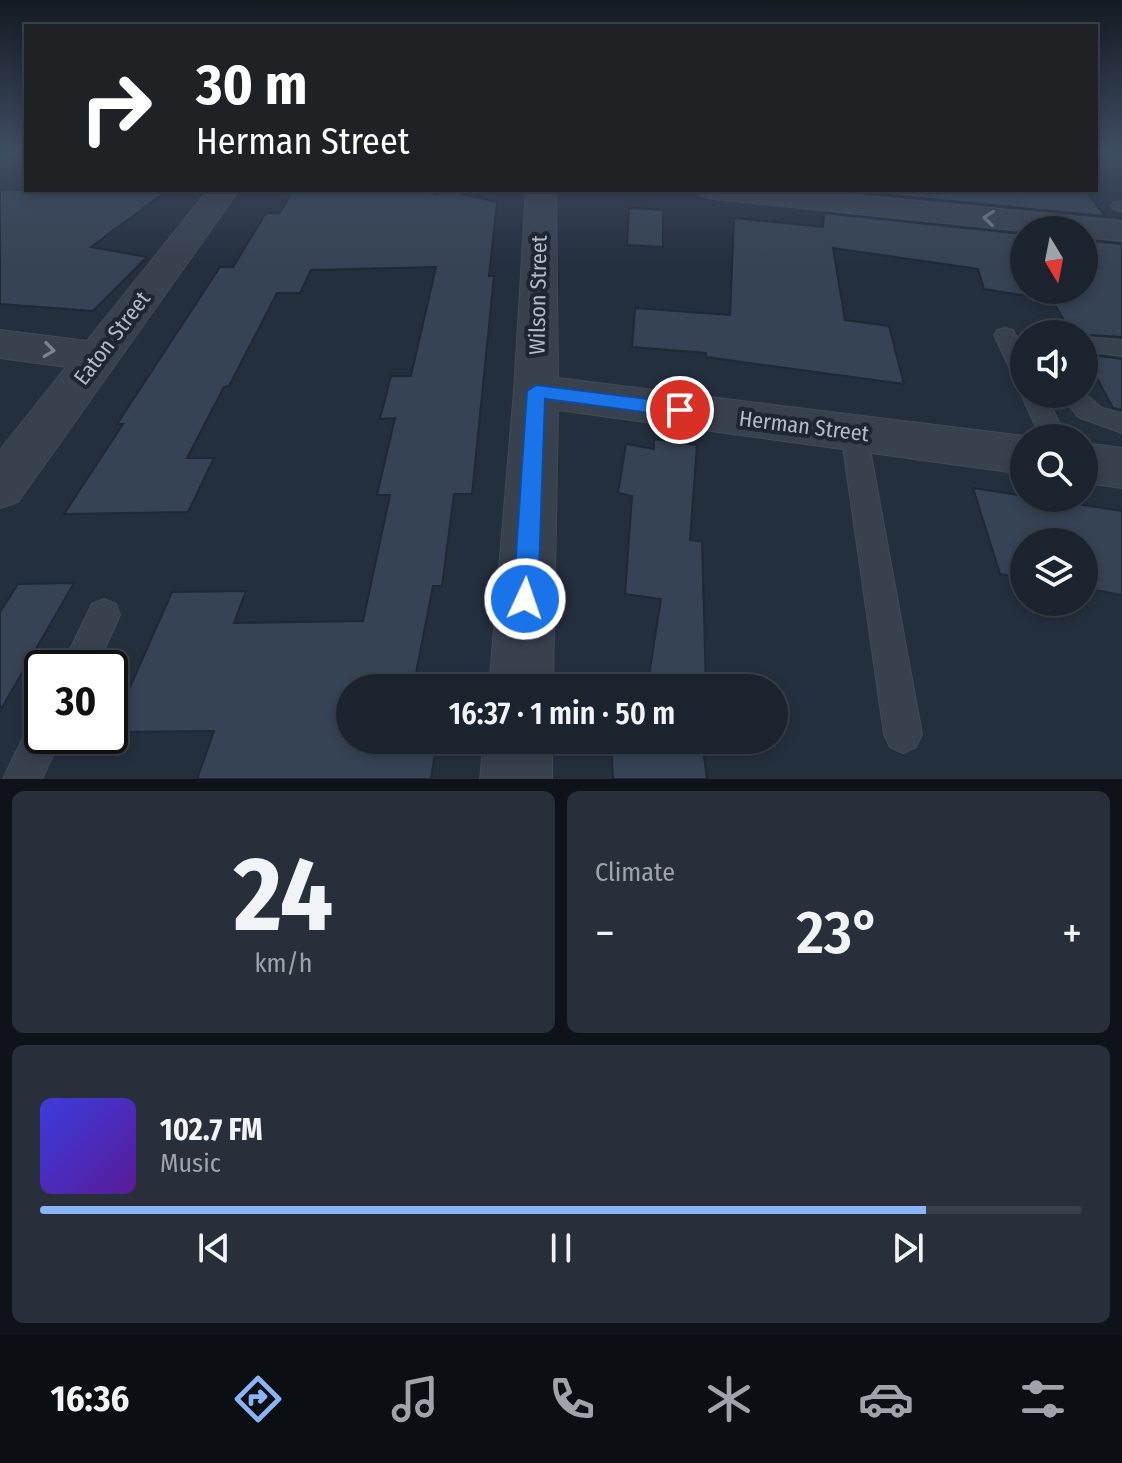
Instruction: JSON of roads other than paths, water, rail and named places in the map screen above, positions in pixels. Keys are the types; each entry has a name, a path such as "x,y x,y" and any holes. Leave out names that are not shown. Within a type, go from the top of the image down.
{"street":[{"name":"Eaton Street","path":"0,487 222,192"},
{"name":"Wilson Street","path":"522,674 536,391 541,192"},
{"path":"747,192 1121,214"},
{"path":"0,344 98,357"},
{"name":"Herman Street","path":"536,391 1010,453"},
{"path":"1098,465 1122,468"},
{"path":"516,779 517,754"}],"lane":[{"path":"1098,345 1122,348"},
{"path":"1084,408 1100,417 1122,423"},
{"path":"854,433 903,734"},
{"path":"87,650 104,615"},
{"path":"22,779 34,754"}]}
